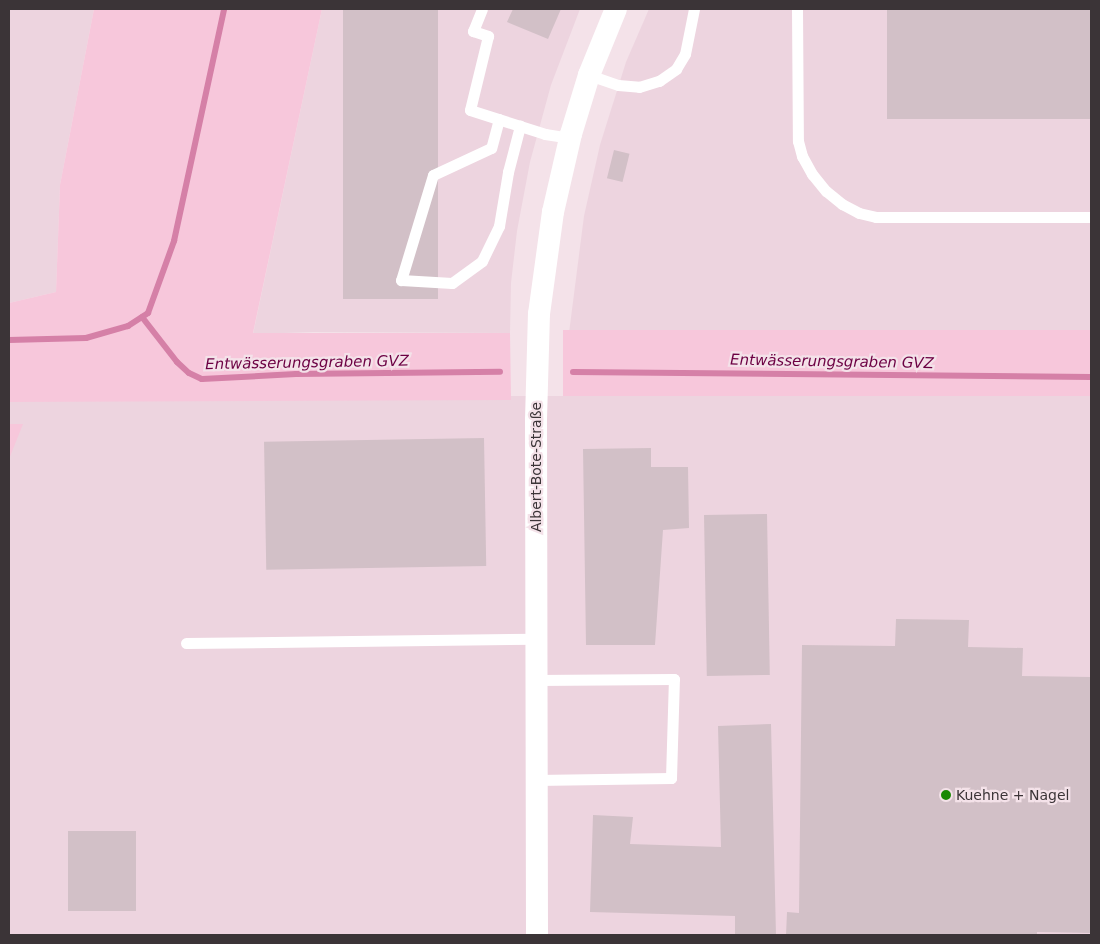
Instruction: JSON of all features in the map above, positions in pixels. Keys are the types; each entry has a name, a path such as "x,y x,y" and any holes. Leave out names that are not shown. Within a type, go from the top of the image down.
{"street":[{"name":"Albert-Bote-Straße","path":"536,935 536,411 539,314 552,221 570,138 590,75 616,9"}],"lane":[{"path":"482,9 473,31 488,36 470,110 520,126 570,138"},
{"path":"590,75 618,85 632,86 659,81 676,69 684,54 694,9"},
{"path":"798,9 798,141 802,156 812,174 826,191 842,204 859,213 876,217 1091,217"},
{"path":"499,119 491,148 433,175 401,280 452,283 482,261 499,226 508,172 520,126"},
{"path":"186,643 536,639"},
{"path":"536,680 674,679 671,778 536,780"}],"shaded area":[{"path":"9,9 94,9 60,185 56,292 9,303"},
{"path":"94,9 322,9 253,333 510,333 511,400 9,402 9,303 56,292 60,185"},
{"path":"322,9 580,9 551,85 530,162 517,231 511,283 510,333 313,332 253,334"},
{"path":"649,9 1091,9 1091,330 569,333 584,216 600,145 626,62"},
{"path":"563,330 1091,330 1091,396 563,396"},
{"path":"9,396 1091,396 1091,935 9,935"},
{"path":"9,424 23,424 9,459"}],"building":[{"path":"343,9 438,9 438,299 343,299"},
{"path":"513,9 561,9 548,39 507,22"},
{"path":"887,9 1091,9 1091,119 887,119"},
{"path":"614,150 630,154 623,182 607,178"},
{"path":"484,438 486,566 266,570 264,442"},
{"path":"651,448 651,467 688,467 689,528 663,530 655,645 586,645 583,449"},
{"path":"767,514 770,675 707,676 704,515"},
{"name":"Kuehne + Nagel","path":"896,619 969,620 968,647 1023,648 1022,676 1091,677 1091,933 1037,932 1037,935 786,935 787,912 799,913 802,645 895,646"},
{"path":"771,724 776,935 735,935 735,916 590,912 593,815 633,817 630,844 721,847 718,726"},
{"path":"68,831 136,831 136,911 68,911"}],"waterway":[{"path":"9,340 86,338 128,326 148,313 174,241 224,9"},
{"name":"Entwässerungsgraben GVZ","path":"142,317 177,362 189,373 202,379 296,374 500,372"},
{"name":"Entwässerungsgraben GVZ","path":"573,372 1091,377"}],"place":[{"name":"Kuehne + Nagel","path":"946,795"}]}
